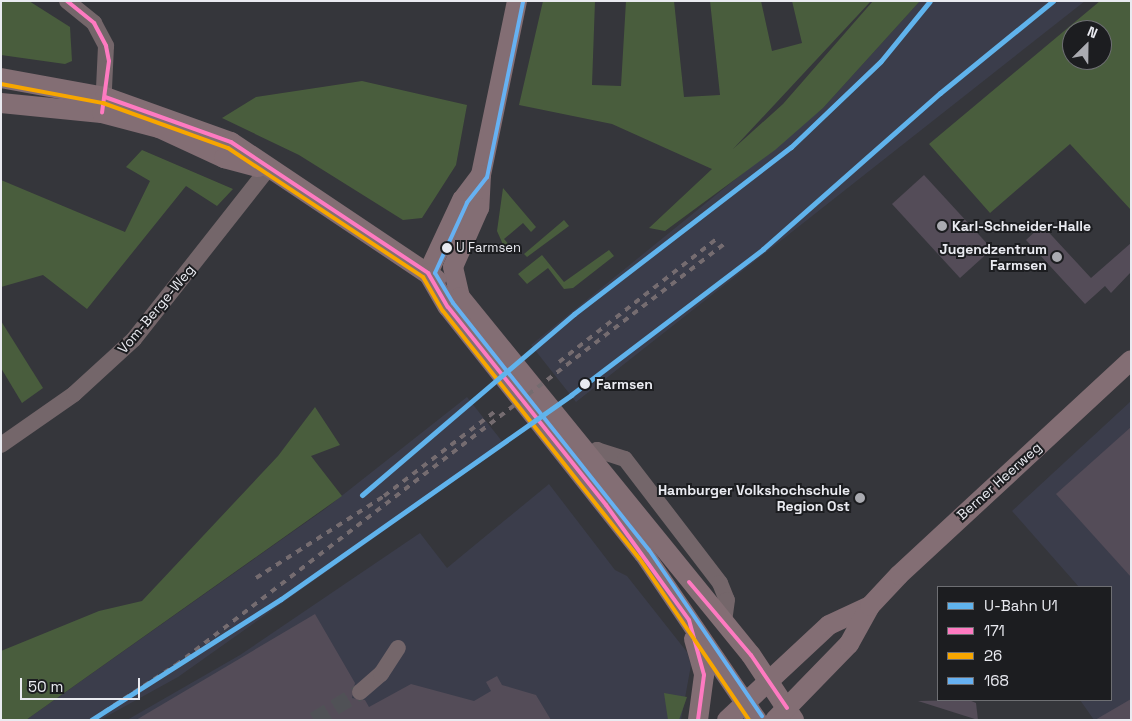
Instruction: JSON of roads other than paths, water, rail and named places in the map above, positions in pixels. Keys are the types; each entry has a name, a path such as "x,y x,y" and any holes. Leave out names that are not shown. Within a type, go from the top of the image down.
{"main road":[{"path":"460,297 453,277 455,262 479,208 481,175 512,2"},
{"path":"1,78 104,105 231,142 267,170 398,250 430,265 460,297 582,461 757,720"},
{"path":"1,103 104,105"},
{"path":"430,265 481,175"},
{"path":"430,265 455,262"},
{"path":"430,265 448,307 724,622 769,681 785,716"},
{"name":"Berner Heerweg","path":"785,716 849,644 870,606 930,544 1131,360"},
{"name":"Berner Heerweg","path":"727,720 828,625 870,606"},
{"path":"689,620 704,675 698,720"}],"street":[{"path":"67,1 94,23 104,40 109,61 104,105"},
{"name":"Vom-Berge-Weg","path":"1,445 74,394 134,339 267,170"},
{"path":"582,461 604,450 625,459 720,583 727,600 724,622"},
{"path":"360,692 381,674 398,648"}],"tunnel":[{"path":"314,720 360,692"}],"railway":[{"path":"559,362 719,237"},
{"path":"104,712 176,665 724,244"},
{"path":"256,578 384,496 498,409"}],"metro line":[{"name":"U1","path":"362,495 574,314 791,147 881,61 930,1"},
{"name":"U1","path":"91,720 281,599 571,395 763,249 940,93 1053,1"}],"place":[{"name":"Karl-Schneider-Halle","path":"942,226"},
{"name":"U Farmsen","path":"447,248"},
{"name":"Jugendzentrum Farmsen","path":"1057,257"},
{"name":"Farmsen","path":"585,384"},
{"name":"Hamburger Volkshochschule Region Ost","path":"860,498"}]}
